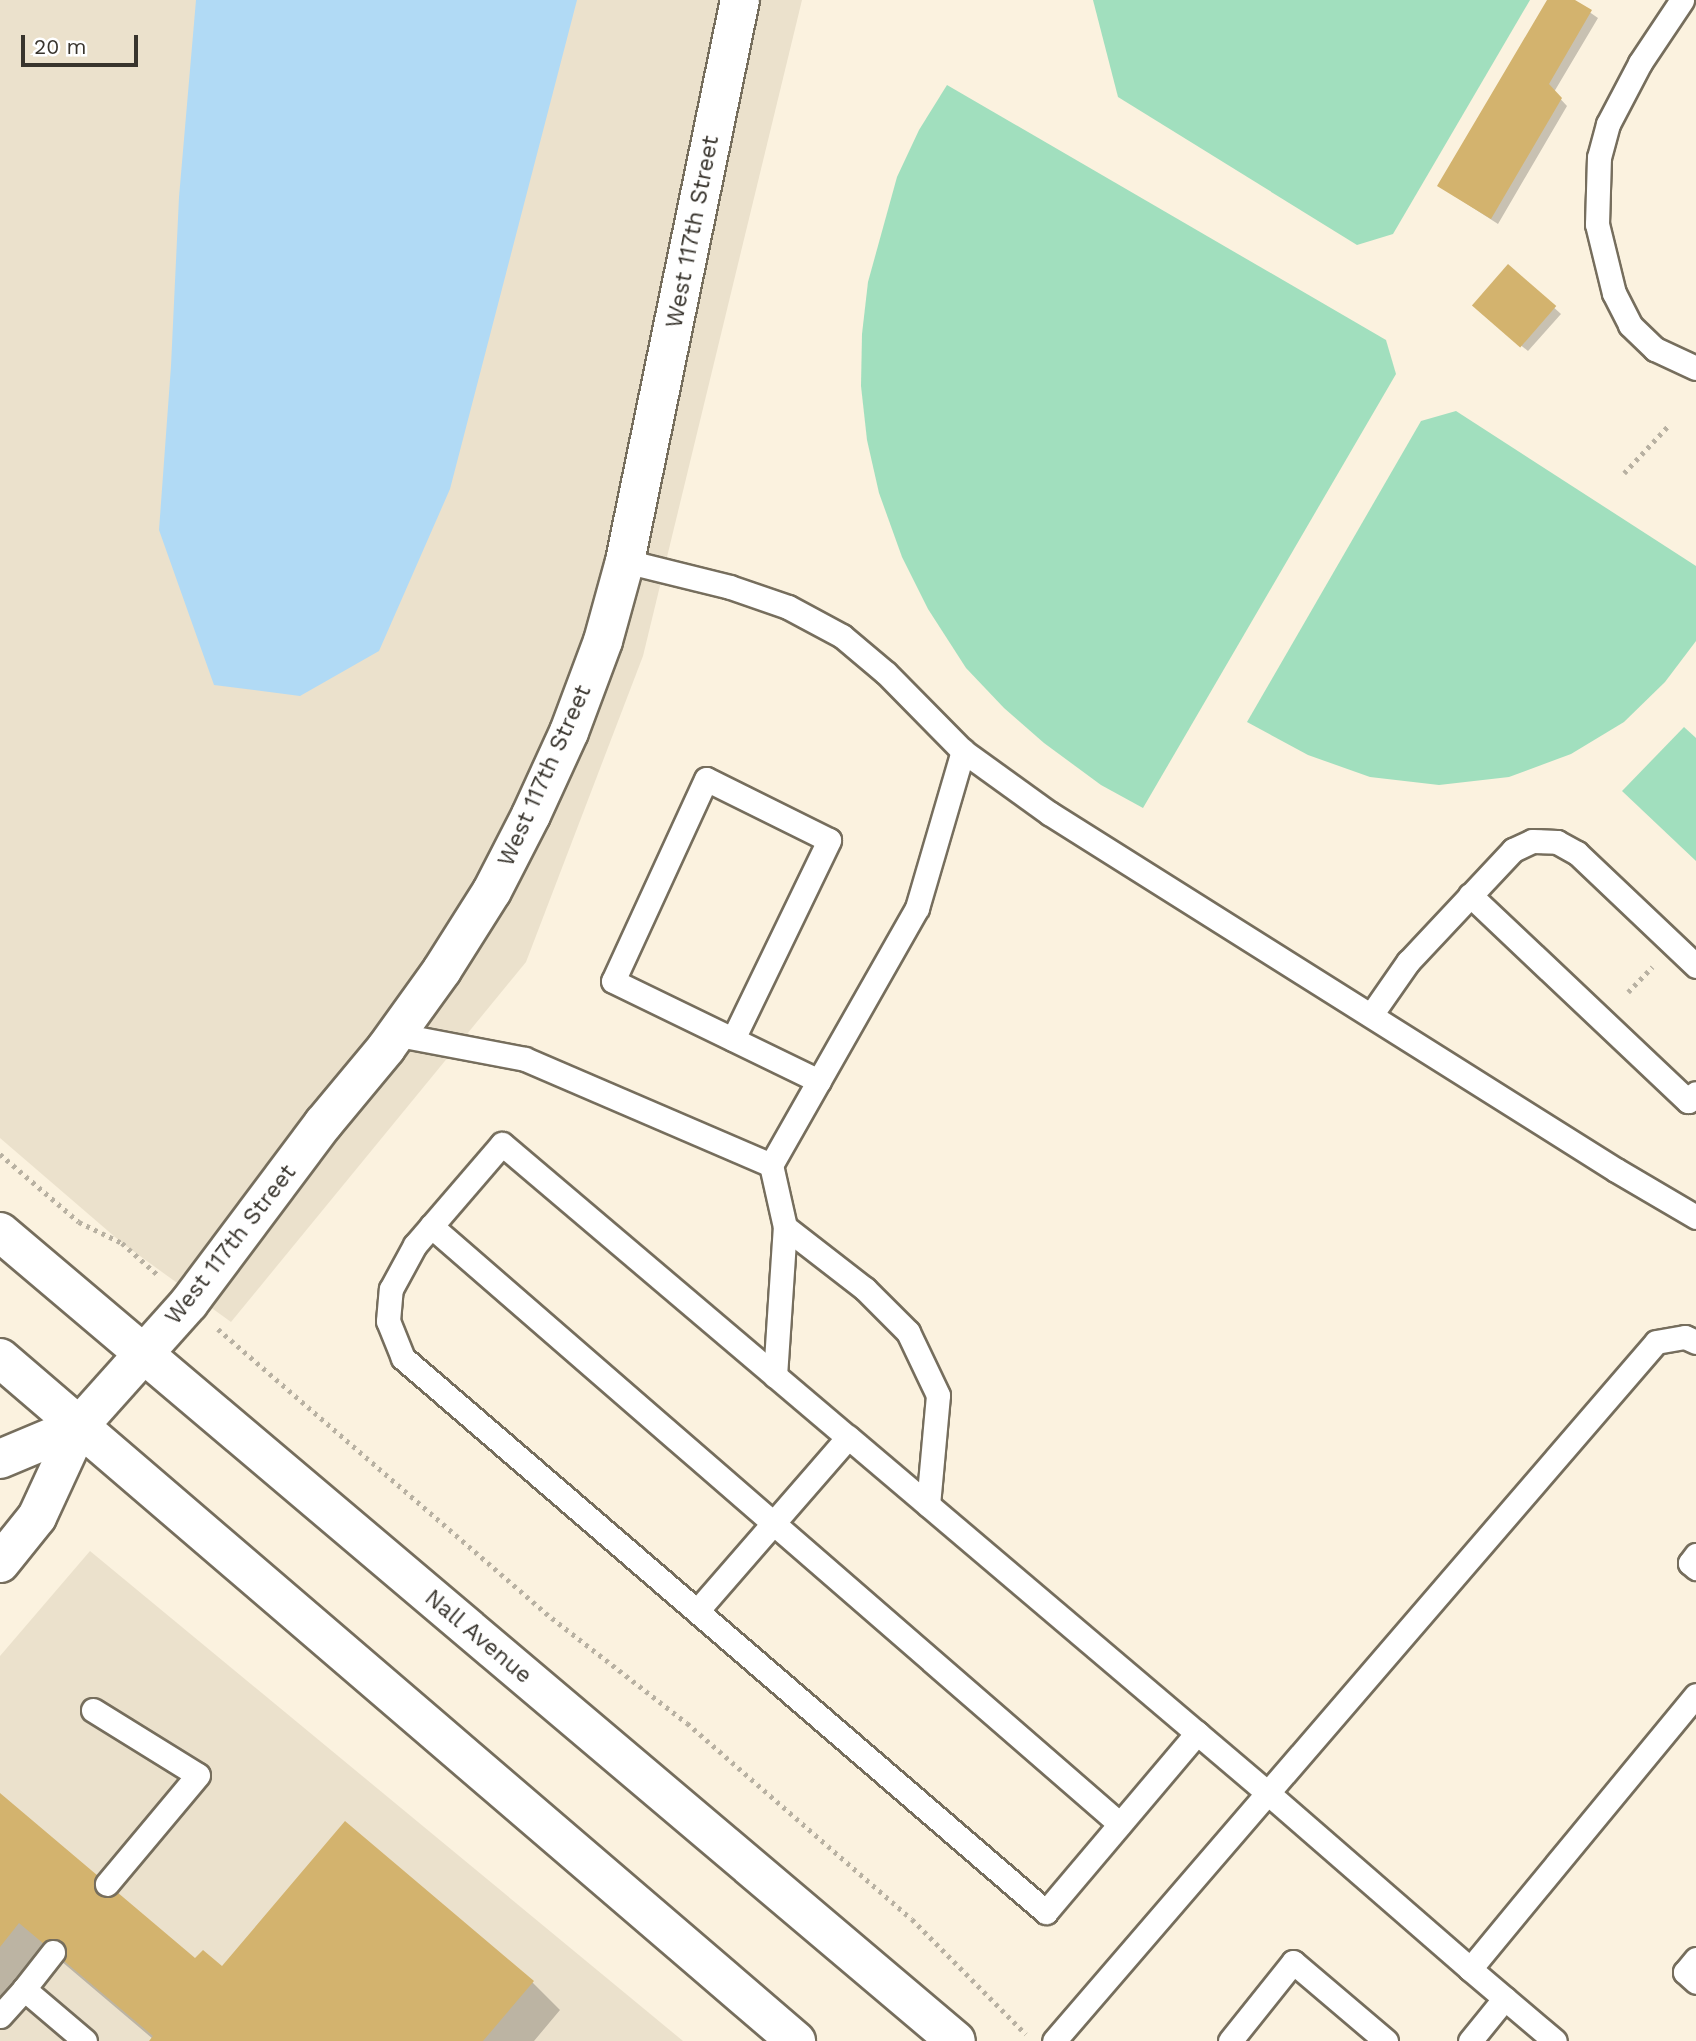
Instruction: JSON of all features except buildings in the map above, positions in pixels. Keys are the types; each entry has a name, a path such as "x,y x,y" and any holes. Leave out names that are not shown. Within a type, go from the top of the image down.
{"main road":[{"name":"West 117th Street","path":"0,1563 37,1517 79,1426 189,1303 442,970 492,891 531,815 569,732 603,641 625,561 740,0"},
{"name":"Nall Avenue","path":"0,1232 956,2041"},
{"path":"0,1358 796,2041"},
{"name":"West 117th Street","path":"0,1460 79,1426"}],"lane":[{"path":"1682,0 1640,63 1608,124 1599,157 1597,224 1614,293 1630,325 1655,349 1696,368"},
{"path":"625,561 730,587 777,603 842,636 886,673 963,751 1049,813 1696,1217"},
{"path":"775,1376 785,1227 771,1165 918,908 963,751"},
{"path":"733,1039 829,840 706,779 613,981 819,1081"},
{"path":"1371,1015 1408,962 1513,850 1532,841 1557,842 1577,853 1696,966"},
{"path":"1470,895 1688,1101 1696,1093"},
{"path":"394,1034 525,1059 771,1165"},
{"path":"1197,1732 1046,1912 403,1358 388,1321 391,1289 415,1245 502,1144 1197,1732 1555,2041"},
{"path":"431,1226 1120,1824"},
{"path":"785,1227 864,1289 908,1332 938,1395 928,1505"},
{"path":"1054,2041 1656,1342 1685,1336 1696,1342"},
{"path":"697,1611 848,1437"},
{"path":"1696,1555 1690,1563 1696,1568"},
{"path":"1470,1969 1696,1695"},
{"path":"93,1710 198,1775 107,1884"},
{"path":"0,2016 53,1952"},
{"path":"1696,1959 1685,1972 1696,1982"},
{"path":"1230,2041 1293,1962 1386,2041"},
{"path":"23,1989 85,2041"},
{"path":"1470,2041 1505,1998"}],"path":[{"path":"1624,473 1668,426"},
{"path":"0,1154 79,1222 122,1243 552,1618 687,1723 912,1919 1035,2041"}],"shaded area":[{"path":"0,0 802,0 643,656 526,962 231,1322 122,1243 0,1138"},
{"path":"90,1551 683,2041 0,2041 0,1656"}],"green space":[{"path":"1093,0 1530,0 1393,234 1357,245 1118,97"},
{"path":"947,85 1386,340 1396,374 1143,808 1101,785 1044,743 1004,708 966,668 928,609 902,557 879,493 867,440 861,386 862,334 868,282 897,177 919,130"},
{"path":"1456,411 1696,566 1696,641 1665,682 1624,722 1571,754 1509,777 1439,785 1370,777 1308,755 1247,722 1421,421"},
{"path":"1684,727 1696,738 1696,861 1622,791"}],"water":[{"path":"196,0 577,0 450,489 379,651 300,696 214,685 159,530 171,366 179,197"}]}
